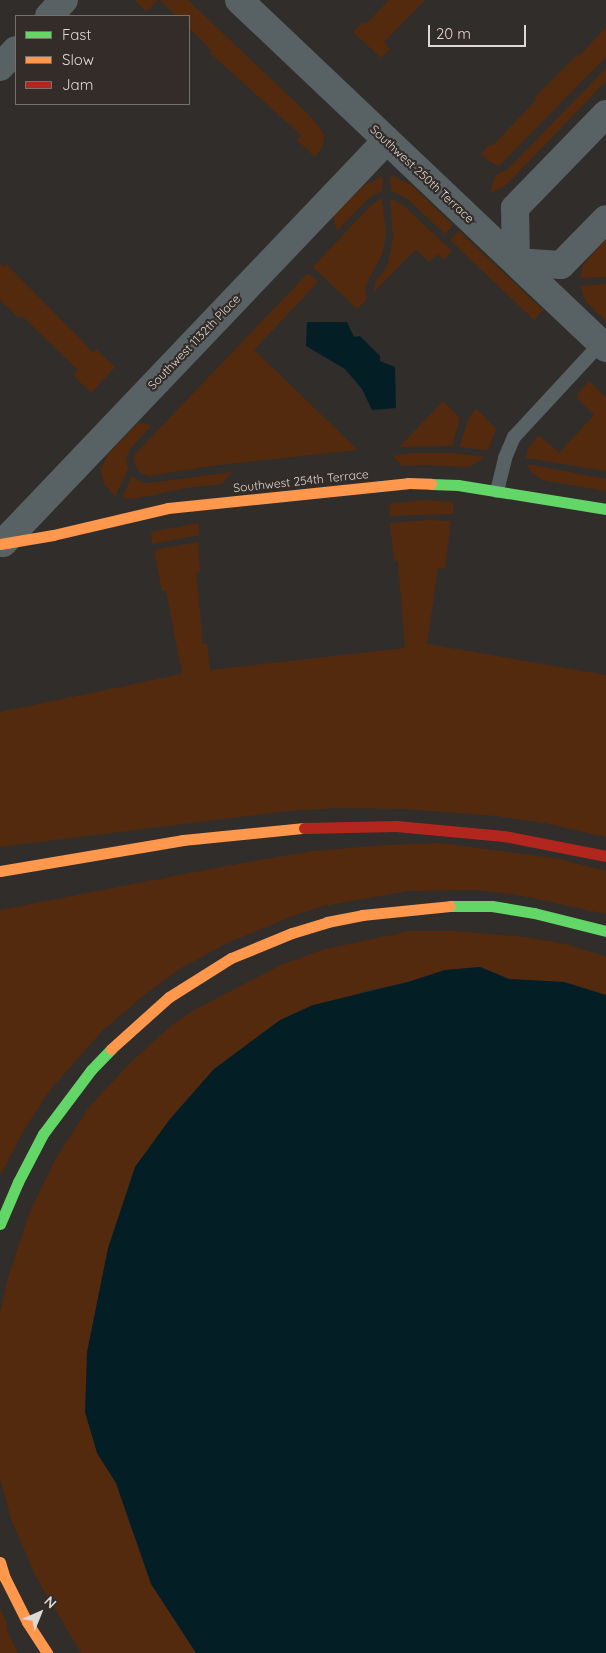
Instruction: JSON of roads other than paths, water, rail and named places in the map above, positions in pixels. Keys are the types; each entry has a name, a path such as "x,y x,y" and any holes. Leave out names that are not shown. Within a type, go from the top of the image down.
{"main road":[{"name":"Southwest 254th Terrace","path":"2,544 53,535 168,508 408,483 458,485 606,509"},
{"path":"0,871 183,840 266,831 344,826 404,826 504,836 553,844 606,856"},
{"path":"0,1224 18,1182 43,1134 91,1070 122,1038 169,997 231,958 292,933 327,922 362,915 454,906 492,906 534,913 606,931"},
{"path":"0,1562 5,1578 27,1622 47,1653"}],"street":[{"path":"49,15 64,0"},
{"name":"Southwest 250th Terrace","path":"239,0 604,345"},
{"path":"0,67 15,51"},
{"path":"605,119 515,208 516,262 561,265 606,219"},
{"name":"Southwest 1132th Place","path":"2,544 386,141"}],"lane":[{"path":"497,491 500,471 514,437 604,345"}],"water":[{"path":"307,322 347,322 354,337 360,336 380,356 380,361 395,367 396,408 372,410 362,389 345,369 306,346"},
{"path":"480,967 509,979 564,982 606,995 606,1653 196,1653 151,1584 116,1483 97,1453 85,1412 87,1352 108,1248 135,1167 170,1119 214,1069 280,1020 313,1005 408,982 445,970"}]}
